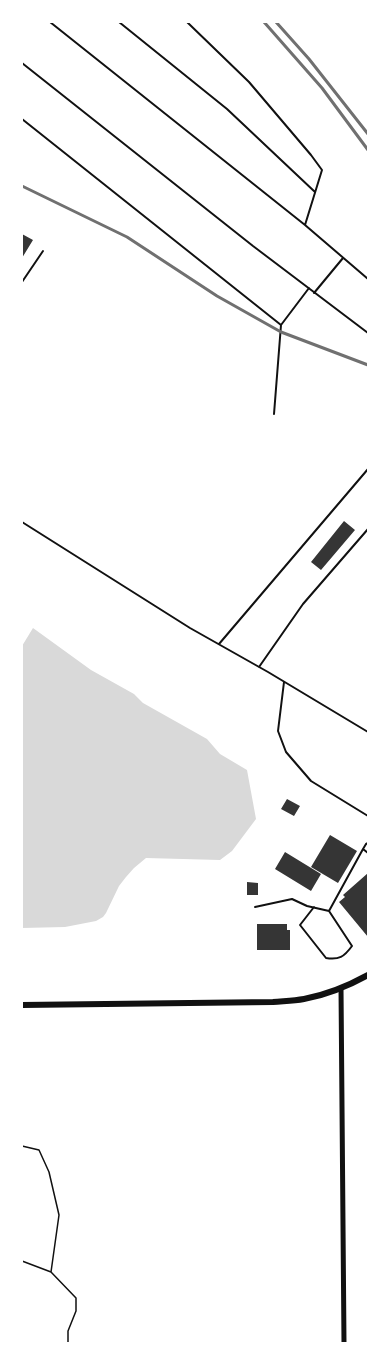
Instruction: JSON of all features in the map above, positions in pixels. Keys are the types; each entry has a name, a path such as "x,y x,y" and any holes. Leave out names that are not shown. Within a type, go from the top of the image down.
{"main road":[{"path":"22,1005 273,1002 304,999 341,988 368,975"}],"street":[{"path":"341,988 344,1343"}],"lane":[{"path":"50,22 305,225 368,279"},
{"path":"119,22 228,109 315,192"},
{"path":"187,22 249,82 322,170 305,225"},
{"path":"22,63 253,246 368,333"},
{"path":"22,119 281,324"},
{"path":"22,282 43,251"},
{"path":"314,293 343,258"},
{"path":"274,414 281,324 309,288"},
{"path":"219,644 368,469"},
{"path":"22,522 190,628 259,666 368,732"},
{"path":"259,666 303,604 368,529"},
{"path":"284,682 278,730 286,752 311,781 368,816"},
{"path":"329,911 368,842"},
{"path":"363,849 368,853"},
{"path":"255,907 292,899 314,908 329,911 352,946 346,954 334,959 326,958 300,925 314,908"}],"path":[{"path":"22,1146 39,1150 49,1172 59,1215 51,1272"},
{"path":"22,1261 51,1272 76,1298 76,1311 68,1331 68,1343"}],"shaded area":[{"path":"33,628 91,670 134,694 143,703 207,739 220,754 247,770 256,819 232,851 220,860 146,858 134,868 119,886 103,917 96,921 65,927 22,928 22,646"}],"building":[{"path":"22,234 33,240 22,258"},
{"path":"344,521 355,530 321,570 311,562"},
{"path":"287,799 300,806 294,816 281,809"},
{"path":"330,835 357,851 338,883 311,867"},
{"path":"285,852 321,874 311,891 275,869"},
{"path":"368,873 368,937 339,902 345,897 343,895"},
{"path":"247,882 258,883 258,895 247,895"},
{"path":"257,924 287,924 287,930 290,930 290,950 257,950"}],"railway":[{"path":"264,22 322,88 368,150"},
{"path":"276,22 309,59 368,134"},
{"path":"22,186 127,237 217,296 281,332 368,365"}]}
